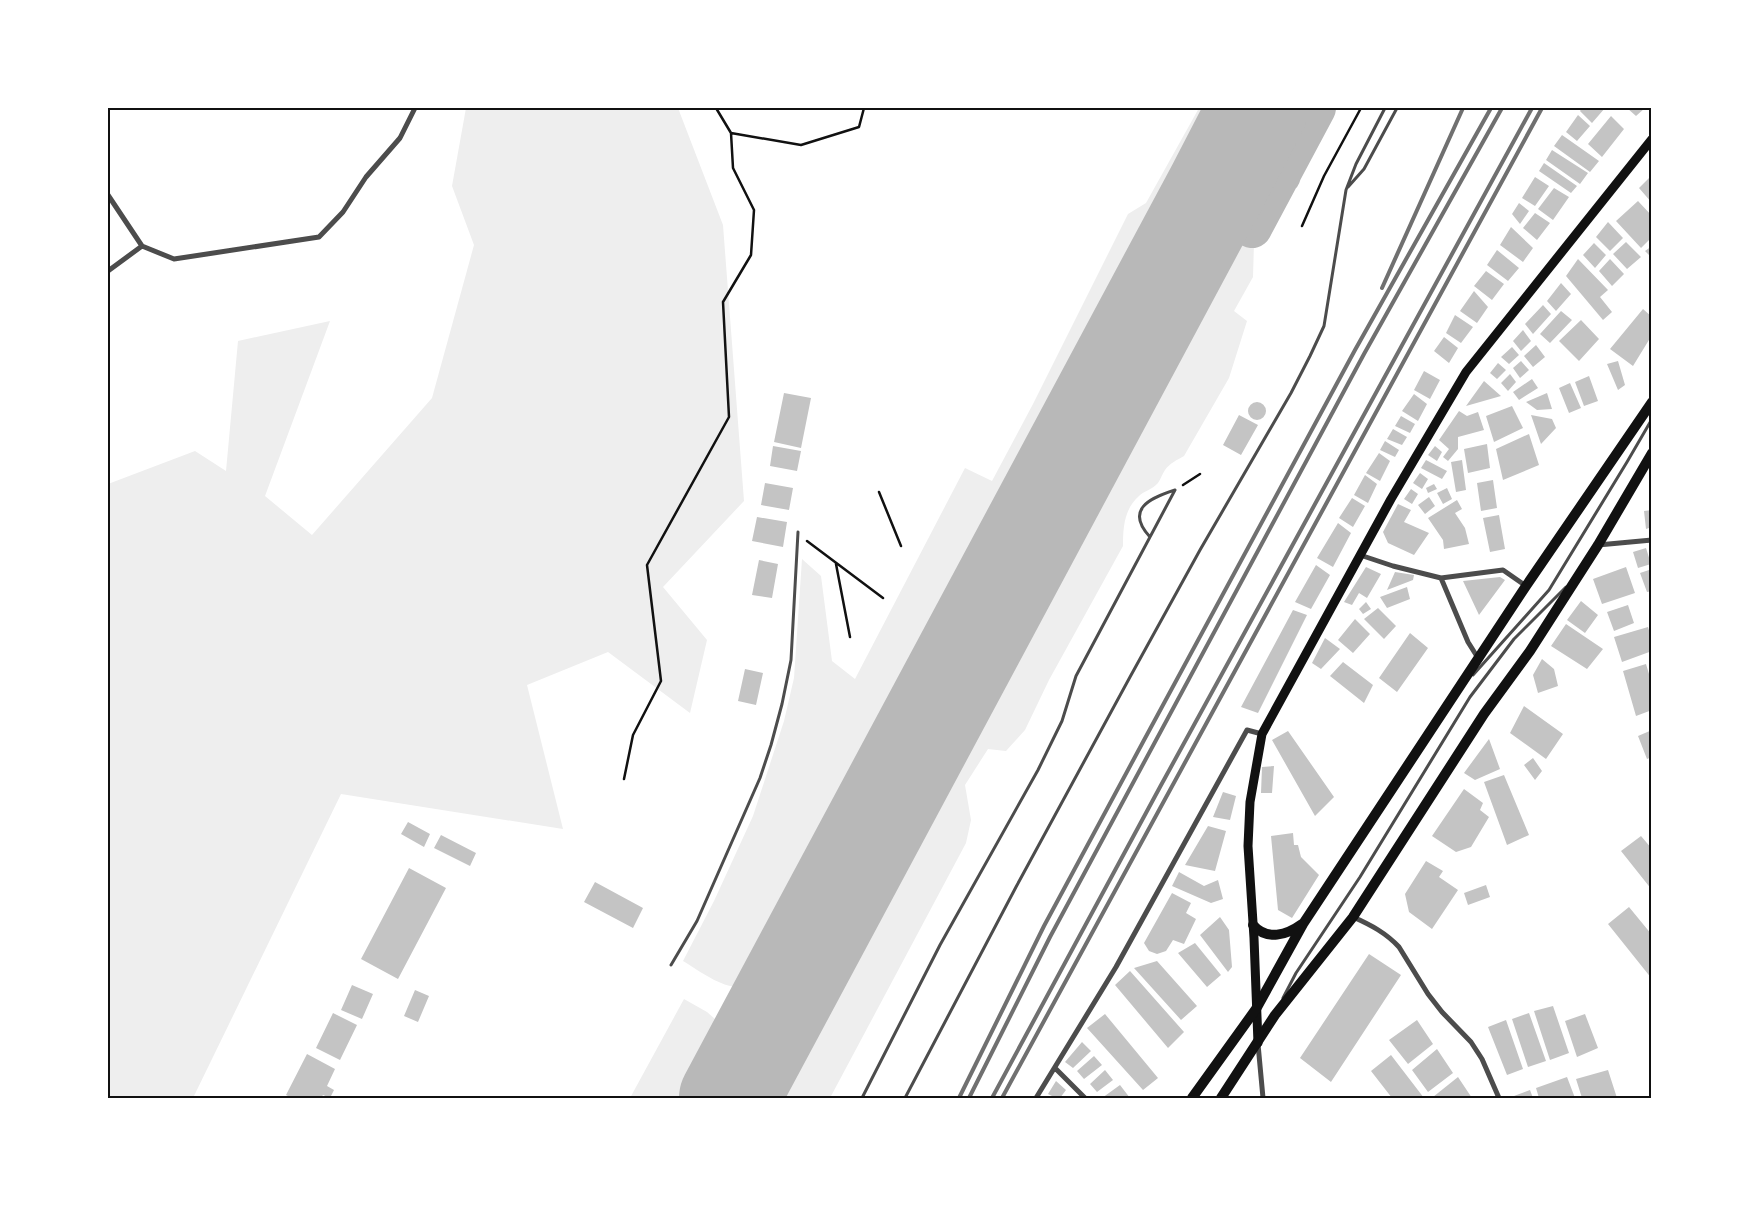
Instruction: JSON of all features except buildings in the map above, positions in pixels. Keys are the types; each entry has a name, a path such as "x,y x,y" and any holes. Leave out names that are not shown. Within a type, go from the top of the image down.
{"main road":[{"path":"1258,1043 1248,837 1250,802 1262,734 1360,555 1466,372 1563,248 1652,139"},
{"path":"1192,1098 1256,1009 1303,924 1526,586 1652,402"},
{"path":"1221,1098 1258,1043 1274,1015 1353,917 1484,714 1530,651 1581,572 1652,453"},
{"path":"1253,925 1261,932 1272,935 1284,934 1303,924"}],"street":[{"path":"108,195 142,246 174,259 319,237 343,212 366,177 400,138 415,108"},
{"path":"108,271 142,246"},
{"path":"1598,545 1652,540"},
{"path":"1360,555 1393,566 1441,578 1503,570 1526,586"},
{"path":"1441,578 1468,642 1478,658"},
{"path":"1036,1098 1116,967 1247,730 1262,734"},
{"path":"1353,917 1374,926 1398,947 1428,994 1471,1042 1482,1060 1499,1098"},
{"path":"1258,1043 1263,1098"},
{"path":"1055,1068 1085,1098"}],"lane":[{"path":"905,1098 1125,686 1200,550 1287,401 1310,356 1324,326 1346,190 1356,164 1385,108"},
{"path":"1346,190 1364,169 1397,108"},
{"path":"1451,699 1549,590 1652,418"},
{"path":"1150,537 1138,515 1141,508 1154,497 1175,490"},
{"path":"862,1098 940,945 1038,770 1062,722 1076,676 1175,490"},
{"path":"671,965 696,921 760,778 770,745 782,704 791,660 798,533"},
{"path":"1274,1015 1296,972 1360,877 1470,697 1514,639 1581,572"}],"path":[{"path":"624,778 633,735 660,681 647,565 728,417 723,302 751,255 754,210 733,168 731,133 716,108"},
{"path":"731,133 801,145 859,127 864,108 866,108"},
{"path":"1302,226 1324,176 1361,108"},
{"path":"1175,490 1200,474"},
{"path":"878,492 901,546"},
{"path":"798,533 883,598"},
{"path":"836,562 850,637"}],"shaded area":[{"path":"466,108 678,108 723,225 744,501 663,587 707,640 690,713 608,652 527,685 563,829 341,794 193,1098 108,1098 108,484 195,451 226,471 238,341 330,321 265,496 312,535 432,398 474,245 452,186"},
{"path":"1199,108 1233,108 768,971 758,981 747,986 737,987 726,985 704,974 683,961 714,901 753,816 784,721 794,678 802,559 821,576 832,661 855,679 965,468 992,481 1033,404 1128,214 1146,203"},
{"path":"1232,198 1247,211 1237,230 1254,243 1253,277 1234,311 1247,321 1229,378 1184,456 1169,465 1158,483 1139,496 1130,507 1124,526 1123,546 1049,680 1025,730 1006,751 988,749 965,785 971,820 966,843 830,1098 749,1098"},
{"path":"684,999 707,1012 715,1019 721,1031 724,1047 722,1058 700,1098 630,1098"}],"taxiway":[{"path":"1252,228 1316,108"},
{"path":"1216,189 1233,178 1267,181 1281,175"}],"runway":[{"path":"729,1098 1258,108"}],"railway":[{"path":"1382,288 1463,108"},
{"path":"959,1098 1044,926 1355,350 1491,108"},
{"path":"969,1098 1050,937 1364,354 1502,108"},
{"path":"992,1098 1532,108"},
{"path":"1002,1098 1542,108"}]}
